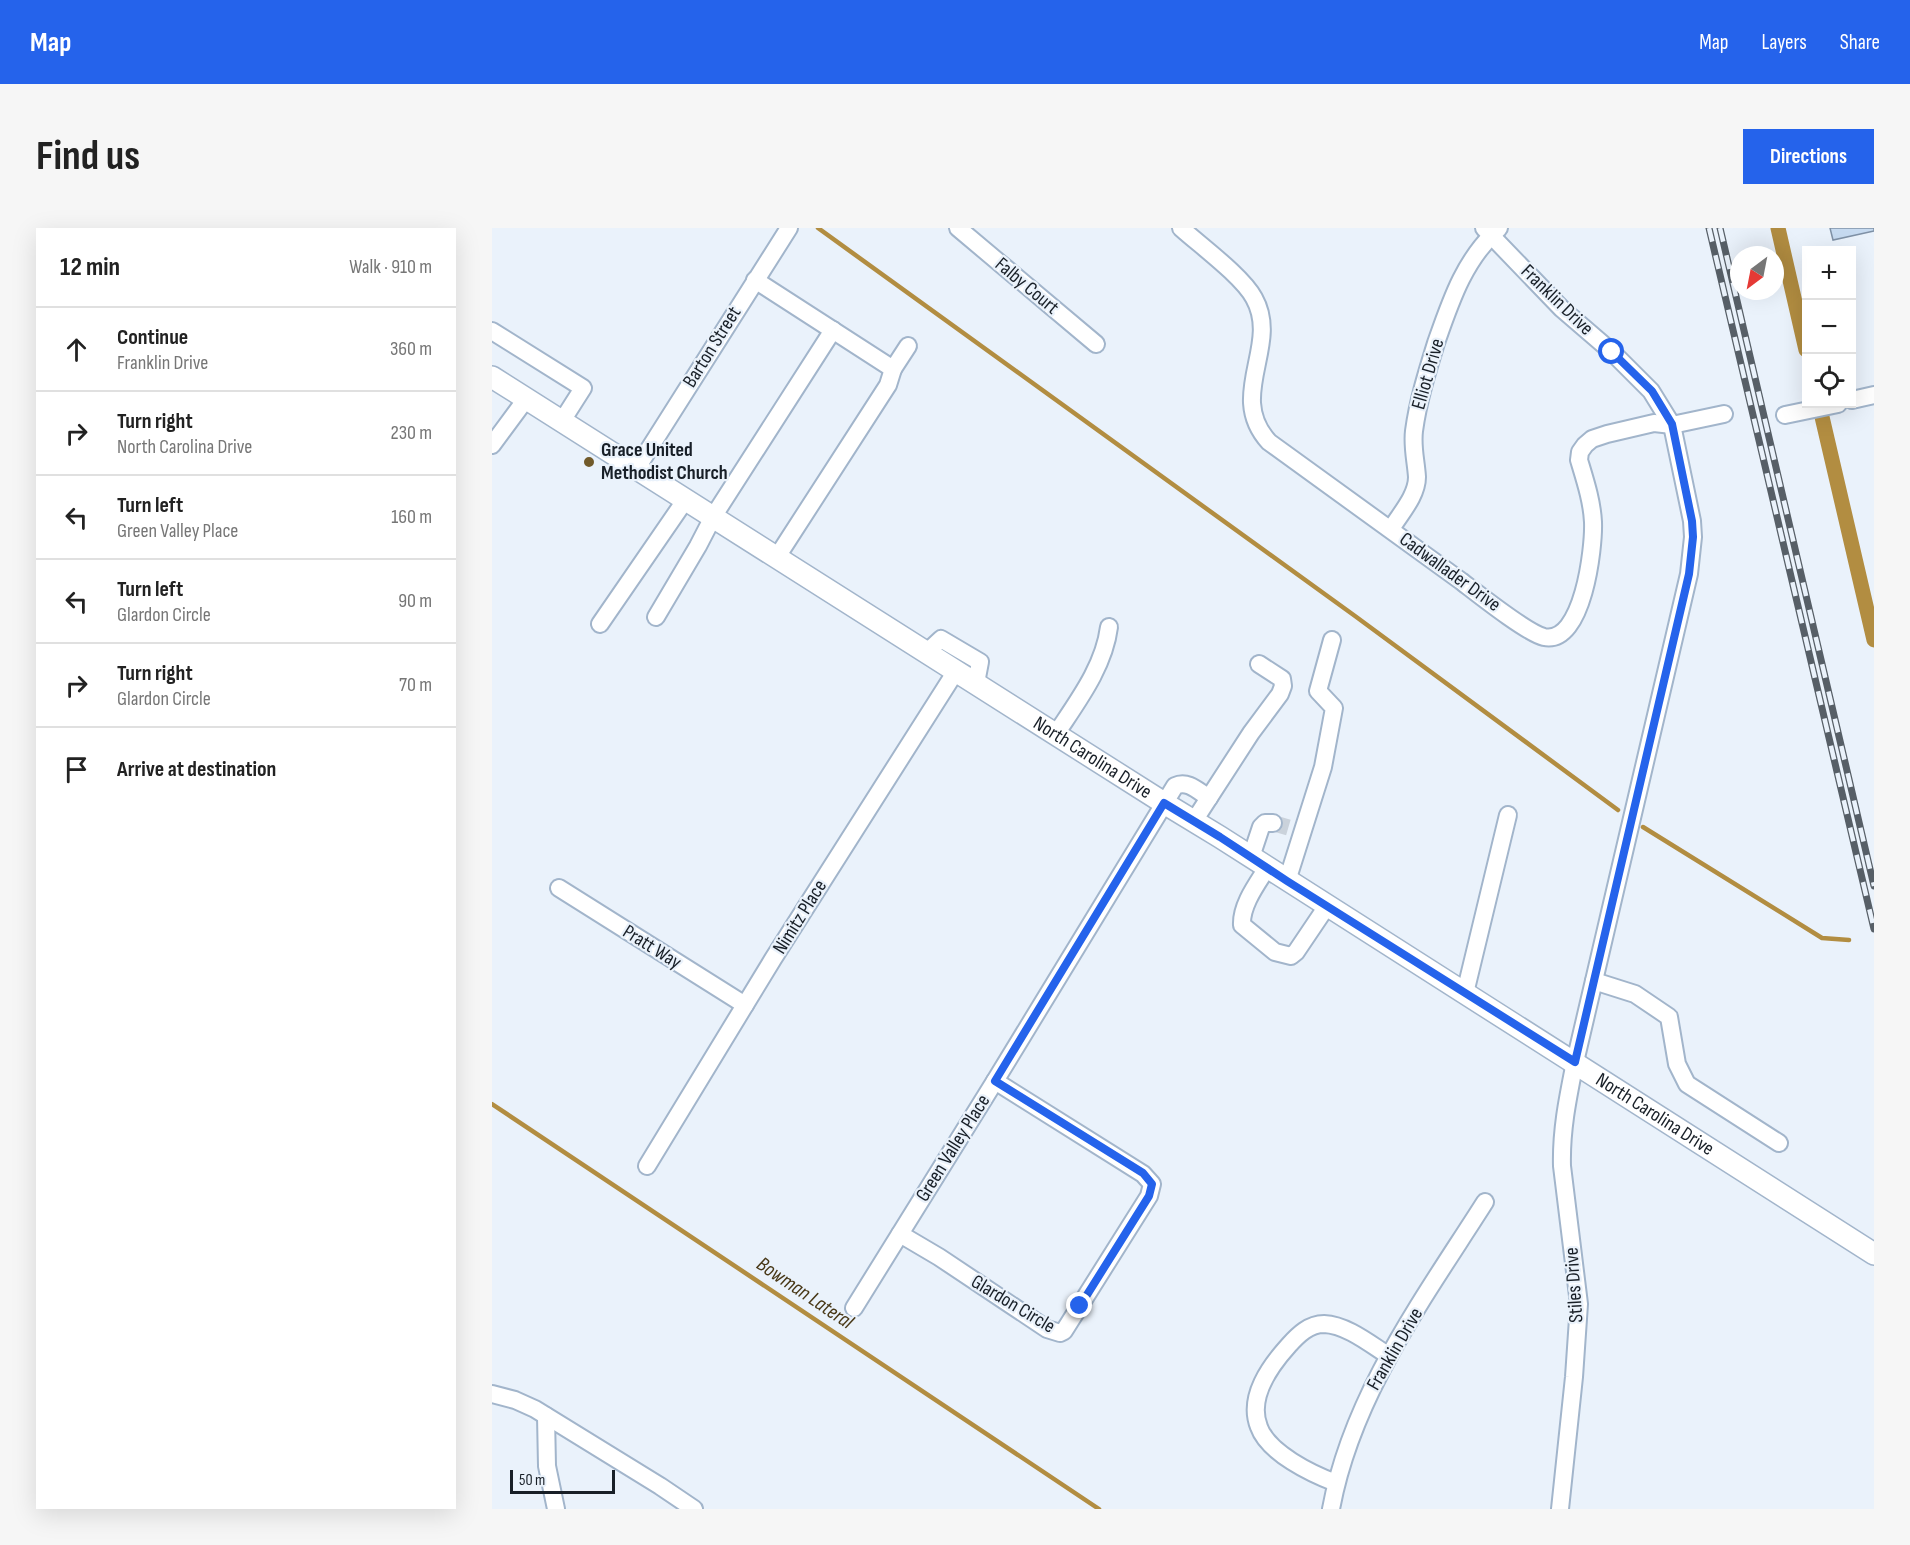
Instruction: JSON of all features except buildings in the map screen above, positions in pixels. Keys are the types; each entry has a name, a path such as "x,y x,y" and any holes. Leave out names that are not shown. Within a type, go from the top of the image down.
{"main road":[{"name":"North Carolina Drive","path":"492,377 1575,1062 1874,1254"}],"street":[{"name":"Barton Street","path":"637,468 789,228"},
{"name":"Falby Court","path":"958,228 1096,344"},
{"name":"Cadwallader Drive","path":"1181,228 1245,285 1260,312 1262,338 1251,390 1251,404 1254,418 1269,442 1533,632 1545,637 1554,637 1570,627 1575,618 1593,542 1593,520 1580,460 1580,452 1584,445 1607,434 1654,423 1672,424 1724,414"},
{"name":"Elliot Drive","path":"1391,530 1410,500 1416,484 1413,447 1422,387 1451,300 1467,266 1491,230"},
{"name":"Franklin Drive","path":"1491,230 1562,309 1612,352 1652,391 1672,424 1692,521 1693,537 1689,574 1575,1062"},
{"path":"755,280 893,369"},
{"path":"657,617 713,517 833,330"},
{"path":"492,331 583,388 562,421"},
{"path":"777,557 888,385 893,369 908,346"},
{"path":"1856,399 1874,395"},
{"path":"492,445 526,399"},
{"path":"1785,414 1818,408"},
{"path":"600,624 686,499"},
{"path":"1056,734 1098,664 1107,644 1109,627"},
{"path":"927,652 941,639 961,649 980,662 976,683"},
{"path":"1287,881 1297,830 1323,767 1334,708 1318,691 1332,640"},
{"path":"1194,821 1251,733 1280,694 1283,686 1282,679 1259,664"},
{"name":"Nimitz Place","path":"647,1166 745,1005 956,671"},
{"name":"Green Valley Place","path":"854,1308 1175,786 1181,783 1188,785 1209,798"},
{"path":"1465,993 1508,815"},
{"path":"1273,823 1265,823 1261,826 1259,862 1242,925 1275,952 1291,956 1327,906"},
{"name":"Pratt Way","path":"559,888 745,1005"},
{"path":"1594,981 1635,994 1669,1017 1677,1064 1687,1084 1779,1143"},
{"name":"Stiles Drive","path":"1560,1509 1579,1322 1577,1281 1561,1146 1564,1114 1575,1062"},
{"name":"Glardon Circle","path":"900,1234 939,1257 1047,1329 1060,1334 1149,1196 1152,1184 1143,1173 995,1081"},
{"name":"Franklin Drive","path":"1331,1509 1336,1483 1358,1417 1389,1356 1485,1202"},
{"path":"1336,1483 1293,1463 1263,1435 1258,1426 1257,1414 1258,1396 1263,1380 1273,1364 1295,1339 1308,1328 1323,1324 1339,1326 1389,1356"},
{"path":"492,1394 515,1400 546,1416 694,1509"},
{"path":"546,1416 547,1466 556,1509"}],"waterway":[{"path":"818,228 1355,616 1618,810"},
{"path":"1778,228 1802,333"},
{"path":"1820,408 1874,640"},
{"path":"1643,827 1822,938 1849,940"},
{"name":"Bowman Lateral","path":"492,1104 1099,1509"}],"tunnel":[{"path":"1273,823 1290,828"}],"railway":[{"path":"1709,228 1874,929"},
{"path":"1720,228 1874,886"}],"place":[{"name":"Grace United Methodist Church","path":"589,462"}],"route":[{"path":"1080,1306 1149,1196 1152,1189 1151,1180 995,1081 1164,803 1575,1062 1689,574 1693,537 1692,521 1672,424 1652,391 1612,352"}]}
